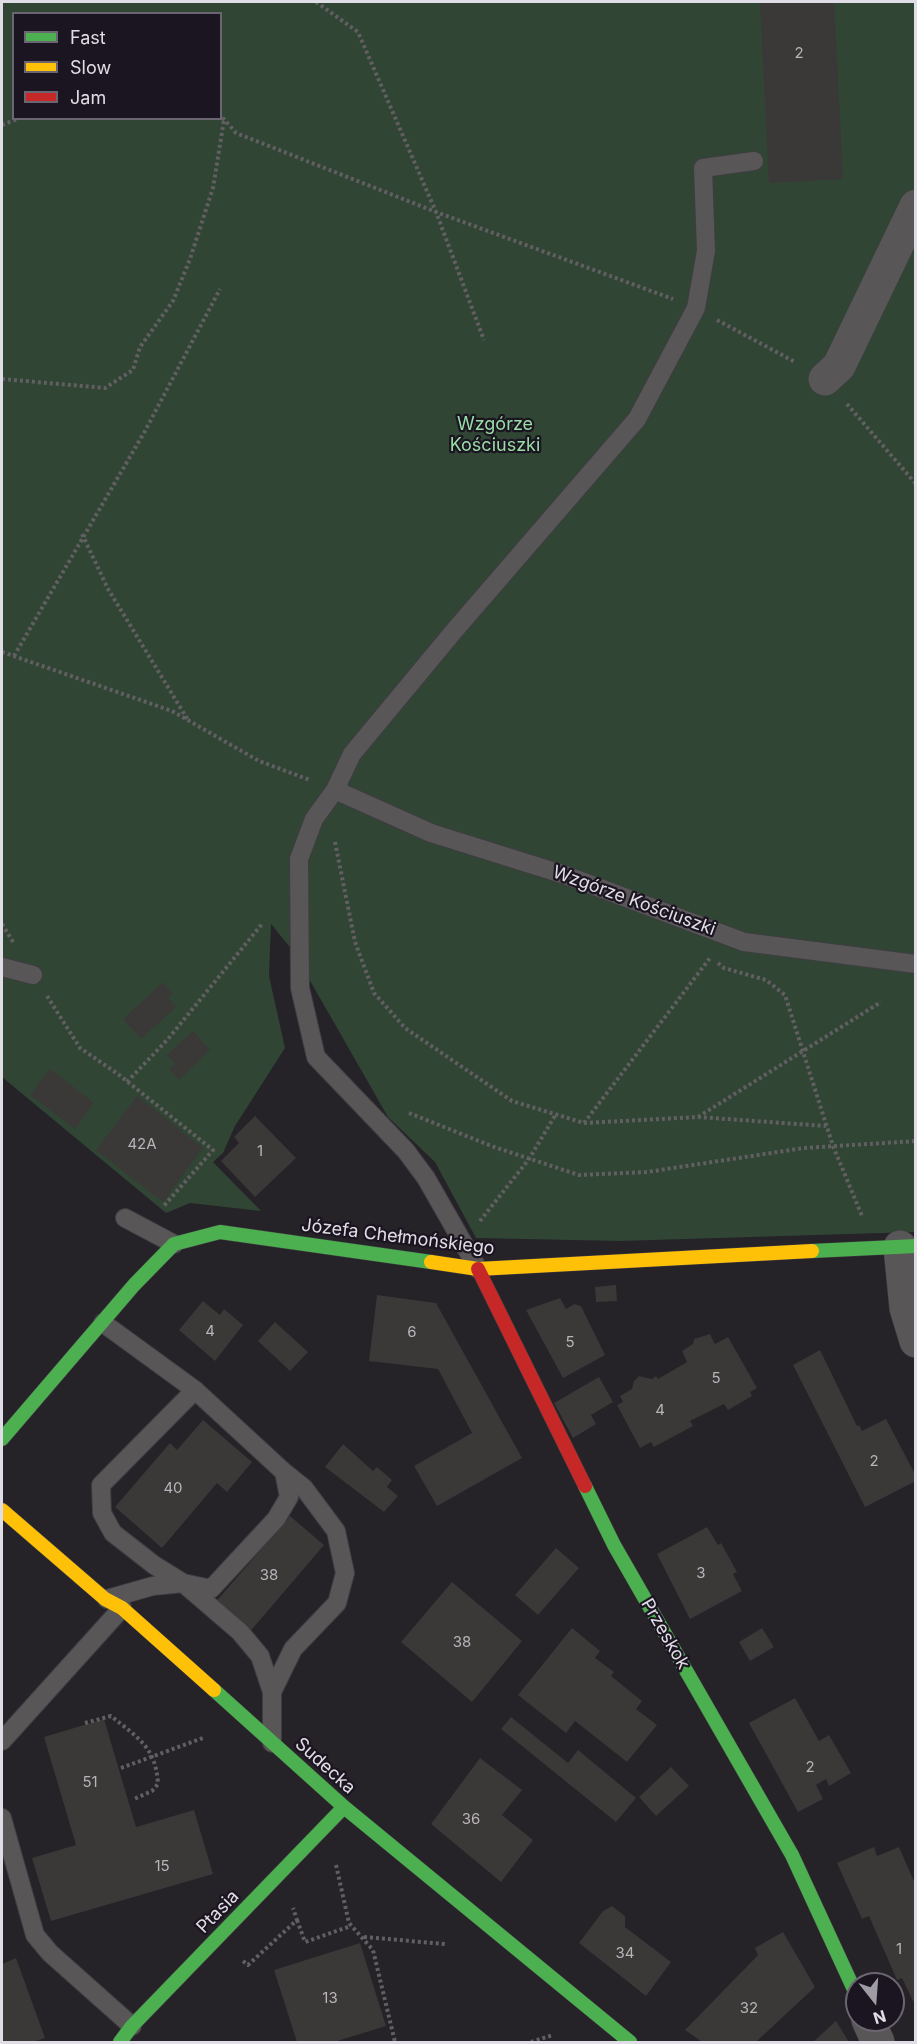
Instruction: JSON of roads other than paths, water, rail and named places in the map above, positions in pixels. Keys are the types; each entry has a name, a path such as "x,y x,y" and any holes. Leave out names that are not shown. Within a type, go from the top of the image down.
{"street":[{"path":"825,379 839,366 915,206"},
{"name":"Józefa Chełmońskiego","path":"174,1244 220,1232 478,1269 896,1247"},
{"path":"2,1439 134,1285 174,1244"},
{"path":"896,1247 906,1308 915,1341"},
{"name":"Przeskok","path":"478,1269 614,1545 792,1855 846,1972"},
{"name":"Sudecka","path":"2,1510 105,1599 122,1608 344,1807 630,2043"},
{"name":"Ptasia","path":"120,2043 132,2026 344,1807"}],"lane":[{"path":"478,1269 426,1178 406,1150 316,1057 300,988 299,859 314,819 335,790 352,754 454,631 637,419 696,308 706,250 703,168 754,161"},
{"name":"Wzgórze Kościuszki","path":"335,790 431,834 565,875 744,942 915,964"},
{"path":"2,967 33,975"},
{"path":"125,1218 174,1244"},
{"path":"103,1323 195,1390 304,1488 336,1531 345,1573 337,1603 293,1649 272,1692"},
{"path":"195,1390 101,1485 102,1513 113,1533 154,1565 183,1583 240,1632 260,1656 272,1692 272,1743"},
{"path":"105,1599 153,1586 183,1583 211,1588 276,1519 289,1497 284,1472"},
{"path":"2,1741 122,1608"},
{"path":"2,1818 35,1935 50,1953 132,2026"}]}
